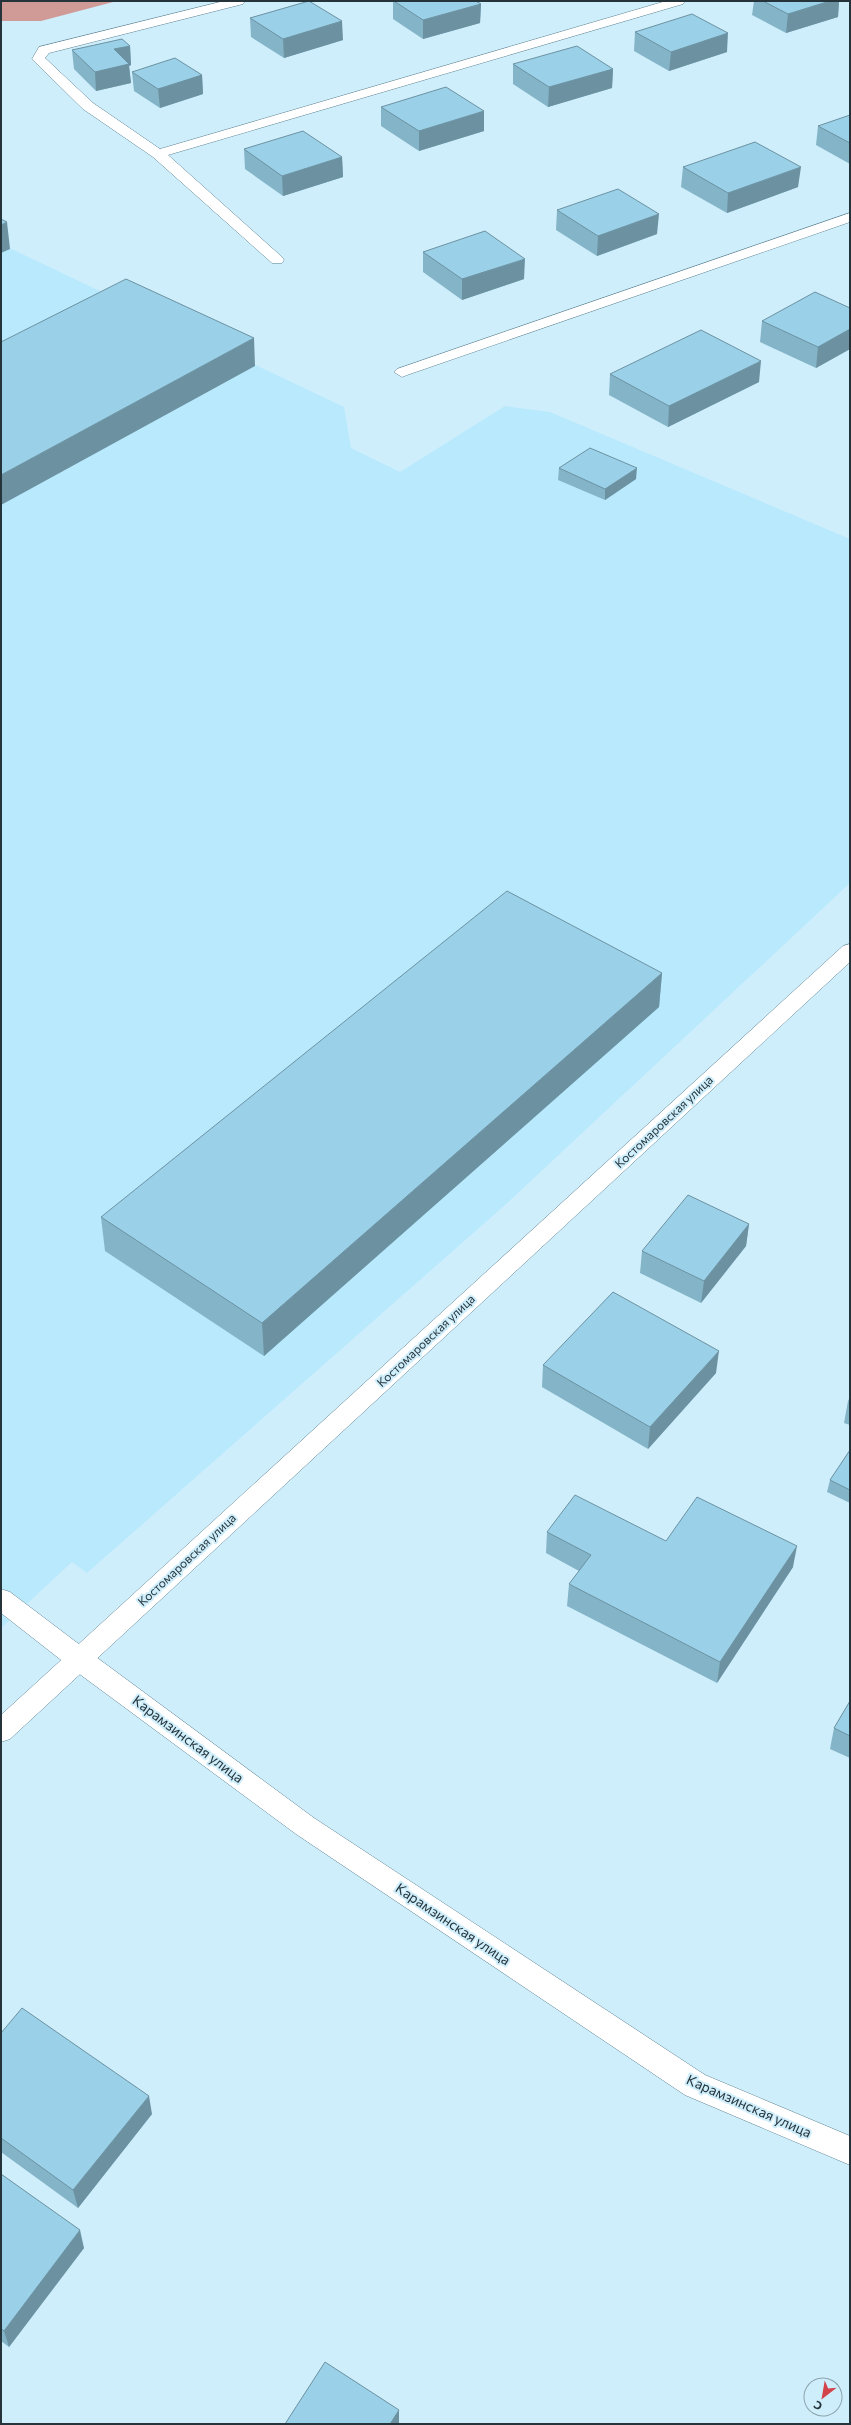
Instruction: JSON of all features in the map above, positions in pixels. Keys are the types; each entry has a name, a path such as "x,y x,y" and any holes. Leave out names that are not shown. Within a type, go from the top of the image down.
{"street":[{"path":"239,1 117,33 44,50 38,59 88,106 158,154 277,260"},
{"path":"158,154 679,1"},
{"path":"402,372 850,217"},
{"name":"Костомаровская улица","path":"1,1731 850,951"},
{"name":"Карамзинская улица","path":"1,1599 305,1826 695,2085 850,2150"}],"shaded area":[{"path":"1,1 117,1 41,21 1,21"},
{"path":"1,244 344,407 351,448 400,472 505,406 550,412 850,539 850,883 504,1206 87,1573 72,1562 1,1628"}],"building":[{"path":"309,1 342,21 283,39 250,18"},
{"path":"394,1 476,1 481,4 423,20"},
{"path":"763,1 830,1 788,14"},
{"path":"692,14 728,33 671,52 635,32"},
{"path":"122,39 130,46 114,49 129,64 95,72 72,50"},
{"path":"577,46 613,69 549,87 513,64"},
{"path":"175,58 202,75 158,89 132,72"},
{"path":"446,87 484,111 419,131 381,107"},
{"path":"850,115 850,143 818,126"},
{"path":"303,131 342,157 282,176 244,149"},
{"path":"755,142 801,167 728,193 683,167"},
{"path":"618,189 659,214 598,236 557,210"},
{"path":"1,219 7,222 1,225"},
{"path":"485,231 525,259 462,279 423,252"},
{"path":"126,279 254,338 1,475 1,342"},
{"path":"815,292 850,308 850,329 818,347 762,321"},
{"path":"701,330 761,361 669,406 610,374"},
{"path":"590,448 637,468 605,489 559,468"},
{"path":"507,891 662,973 262,1323 101,1217"},
{"path":"688,1195 749,1224 704,1281 642,1251"},
{"path":"613,1292 719,1351 650,1427 543,1365"},
{"path":"850,1450 850,1490 830,1480"},
{"path":"575,1495 666,1541 697,1497 797,1546 720,1662 569,1584 591,1555 547,1532"},
{"path":"850,1701 850,1736 834,1728"},
{"path":"22,2008 149,2096 73,2190 1,2138 1,2033"},
{"path":"1,2174 80,2230 4,2331 1,2328"},
{"path":"325,2362 399,2410 390,2424 285,2424"}]}
